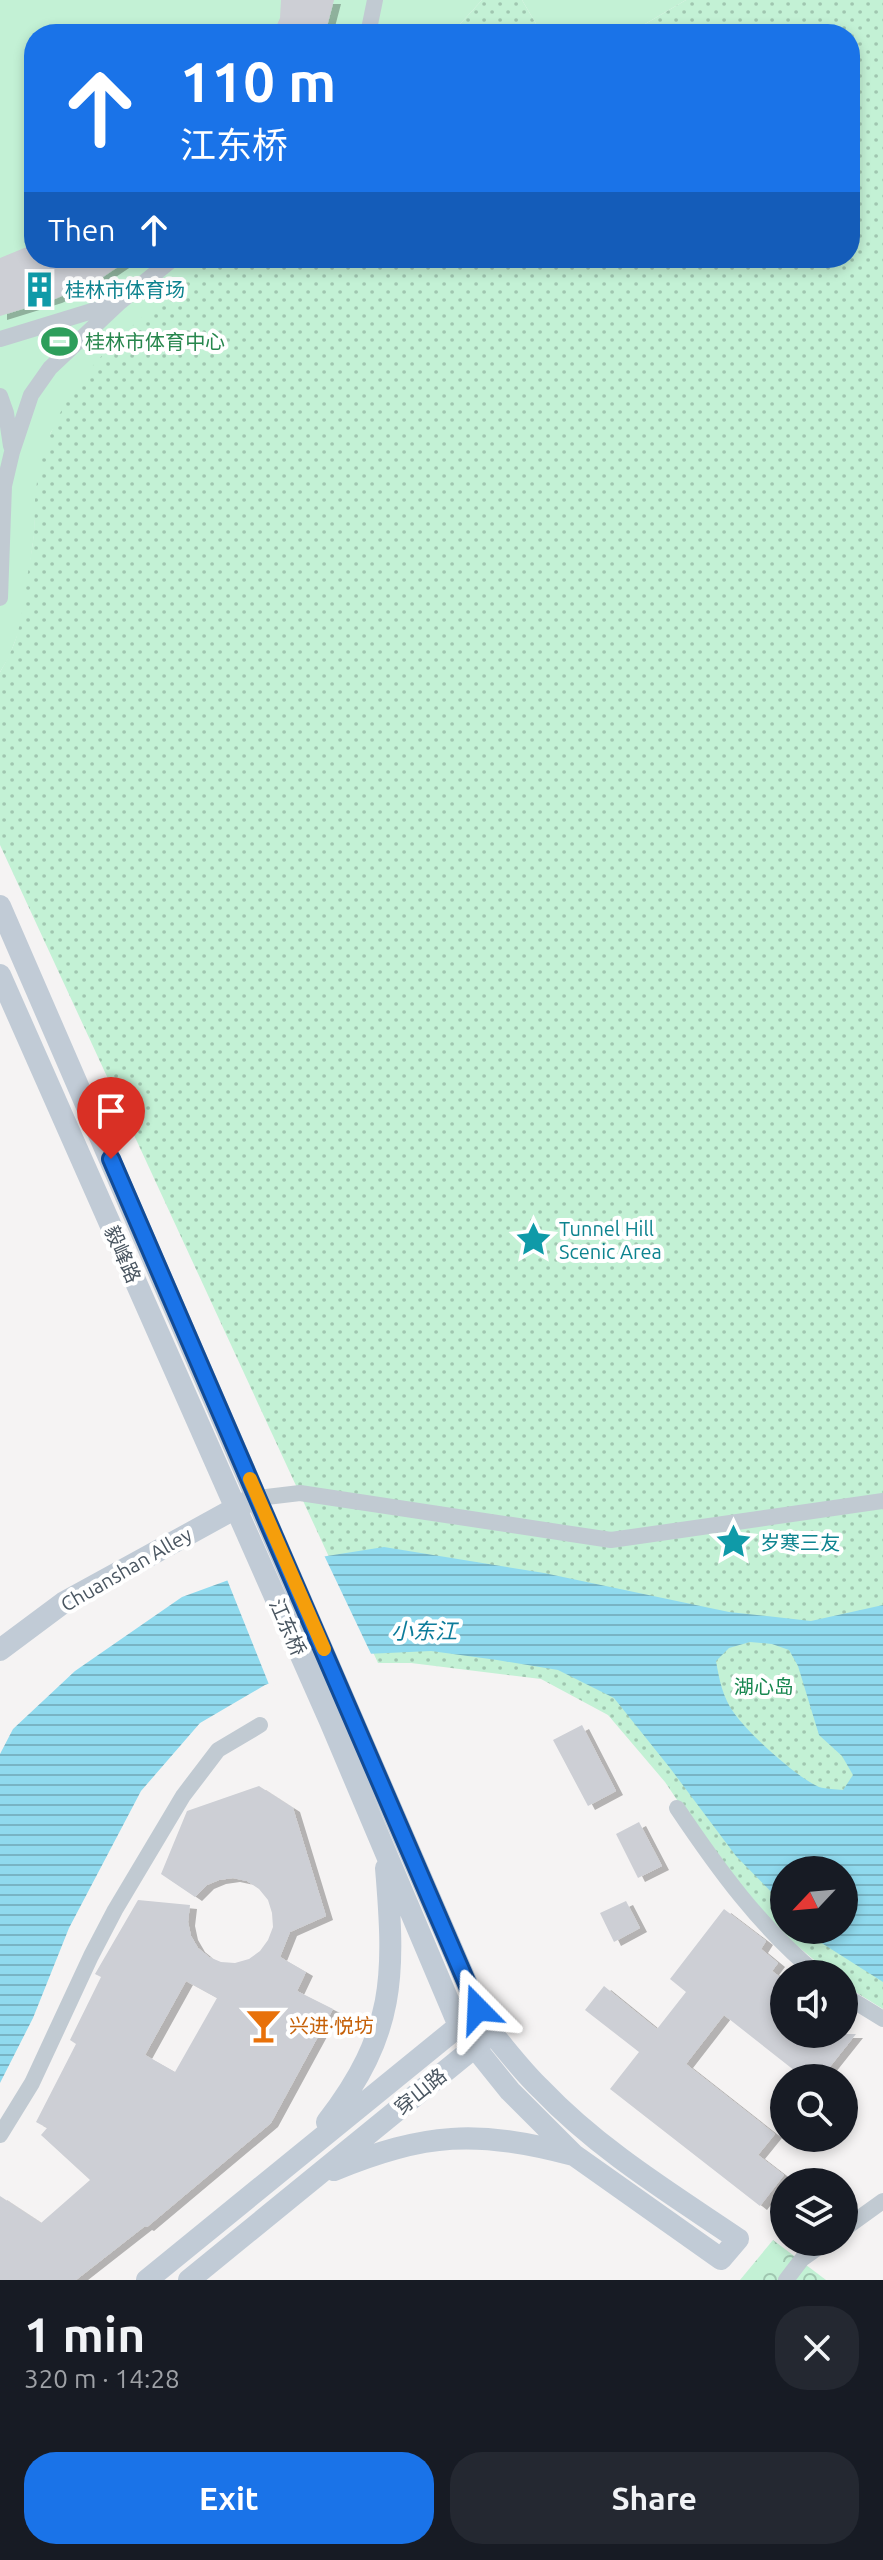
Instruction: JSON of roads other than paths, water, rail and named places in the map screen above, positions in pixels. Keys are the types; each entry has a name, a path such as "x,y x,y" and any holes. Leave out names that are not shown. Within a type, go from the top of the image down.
{"main road":[{"name":"江东桥","path":"0,906 478,2009"},
{"name":"毅峰路","path":"0,975 245,1532"},
{"name":"Chuanshan Alley","path":"0,1650 63,1603 235,1507 258,1498"},
{"name":"江东桥","path":"245,1532 384,1846"},
{"path":"384,1846 459,2026 474,2047 530,2113 574,2155 721,2259 738,2239 621,2159 540,2089 492,2033 478,2009"},
{"path":"301,2154 348,2094 363,2069 386,2005 391,1977 392,1939 384,1846"},
{"name":"穿山路","path":"147,2280 478,2009"},
{"name":"穿山路","path":"189,2280 492,2033"},
{"path":"311,2180 372,2155 435,2139 515,2141 574,2155"}],"street":[{"path":"371,24 375,0"},
{"path":"0,598 4,486 31,395 44,377 120,302 162,268"},
{"path":"0,339 120,302"},
{"path":"0,396 12,452"},
{"path":"258,1498 300,1493 611,1540 883,1501"},
{"path":"0,2135 32,2083 115,1910 183,1796 218,1750 260,1725"},
{"path":"677,1808 745,1902 801,1960"},
{"path":"858,2004 883,2019"},
{"path":"858,2219 883,2201"},
{"path":"786,2280 806,2256"}],"water":[{"name":"小东江","path":"384,1547 544,1573 729,1612 811,1621 883,1605 883,1982 858,1966 858,1960 848,1960 823,1944 858,1944 858,1856 770,1856 770,1891 736,1856 614,1698 558,1670 497,1660 431,1651 344,1655 265,1685 200,1723 141,1791 69,1928 33,2018 0,2083 0,1754 13,1729 75,1671 182,1597 270,1565","holes":["750,1642 772,1644 789,1650 798,1666 819,1735 842,1756 853,1775 843,1790 819,1787 798,1774 750,1732 727,1701 716,1661 729,1648"]}],"place":[{"name":"桂林市体育场","path":"39,289"},
{"name":"桂林市体育中心","path":"59,341"},
{"name":"Tunnel Hill Scenic Area","path":"533,1239"},
{"name":"岁寒三友","path":"734,1542"},
{"name":"兴进·悦坊","path":"263,2025"}],"park label":[{"name":"湖心岛","path":"764,1686"}]}
